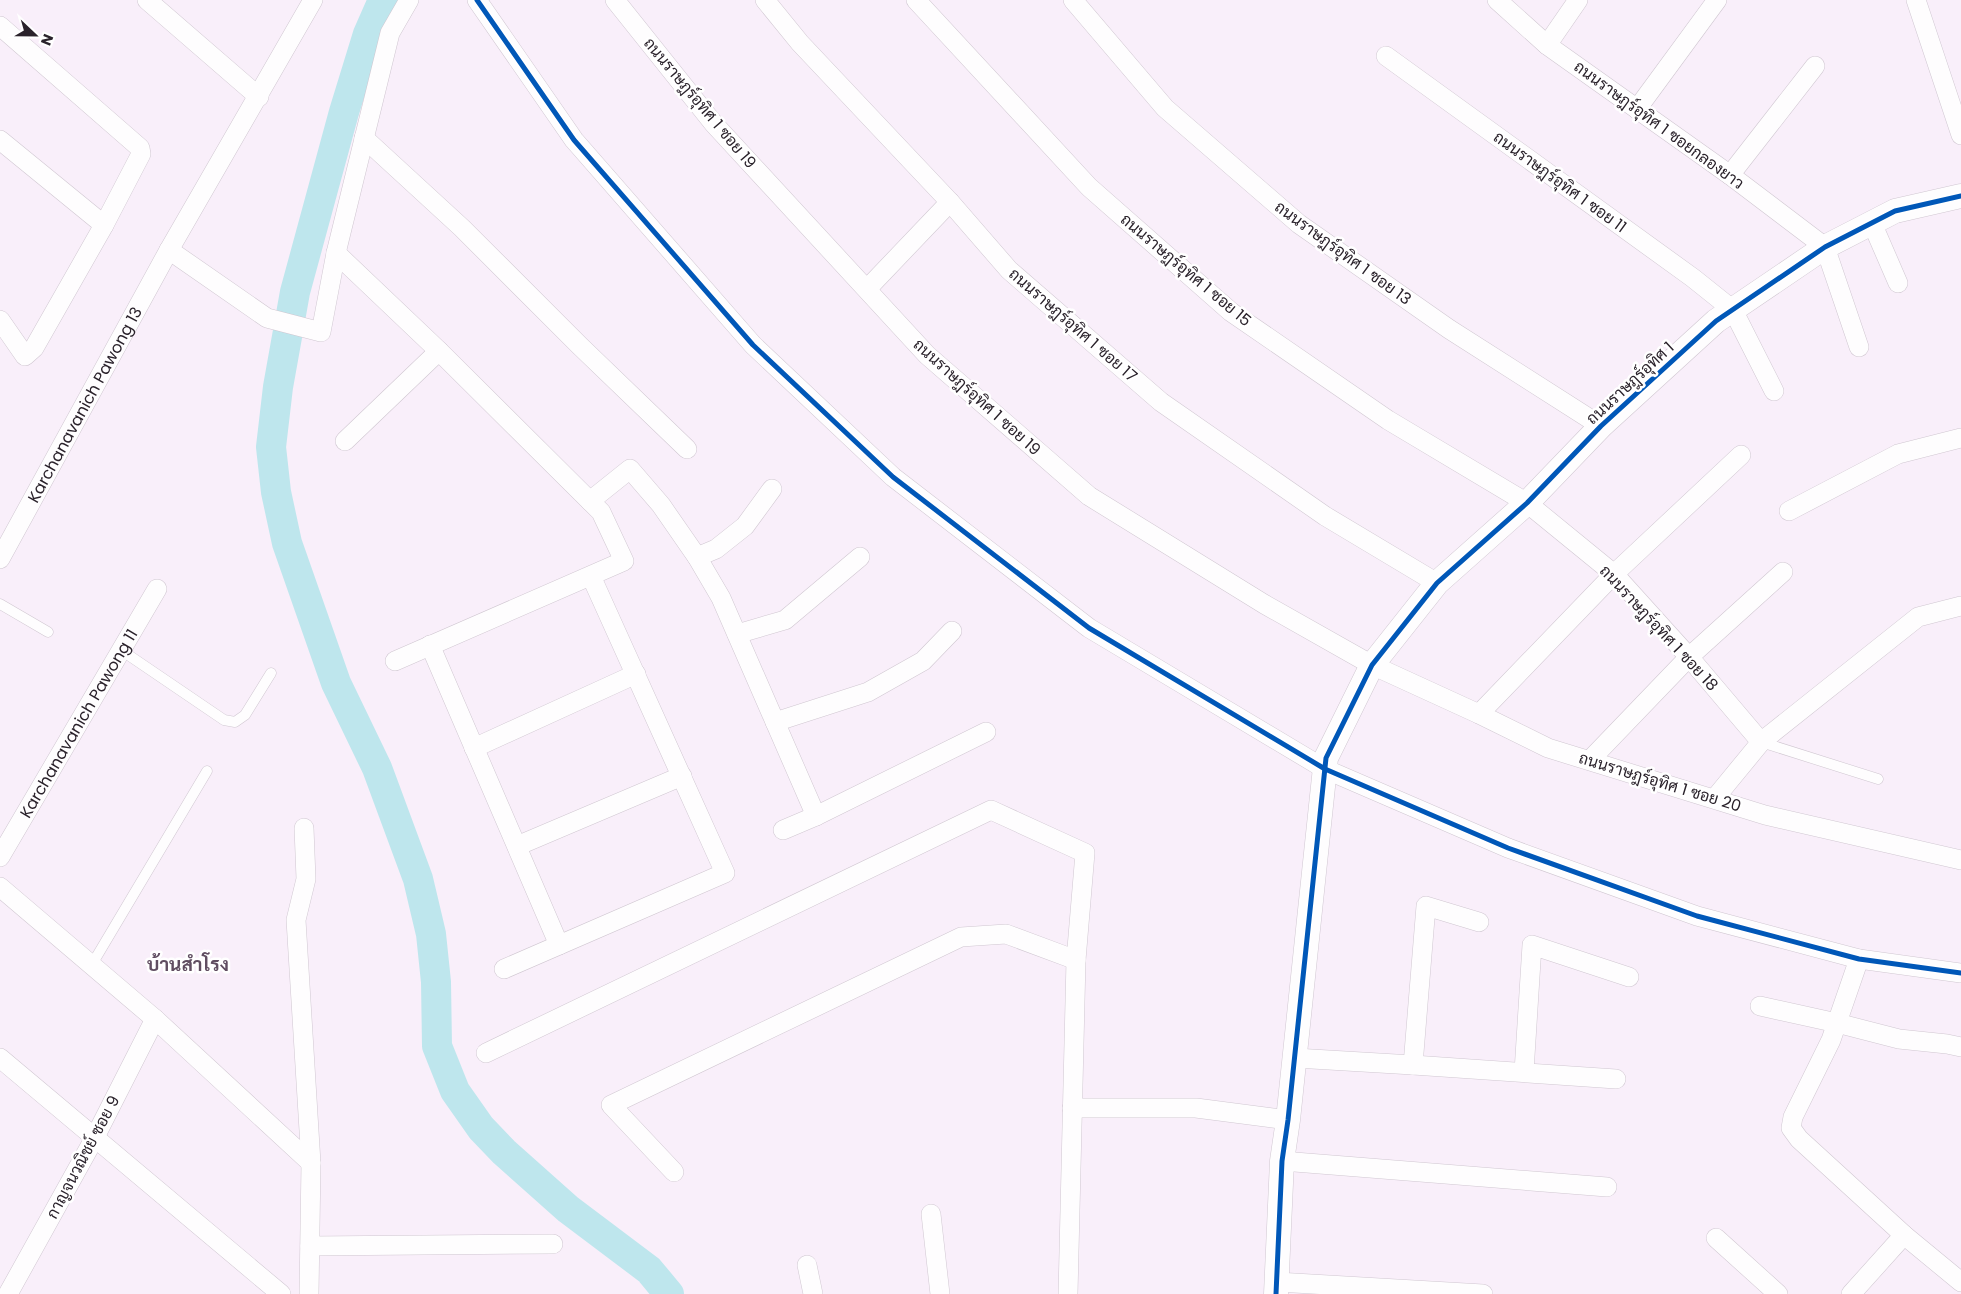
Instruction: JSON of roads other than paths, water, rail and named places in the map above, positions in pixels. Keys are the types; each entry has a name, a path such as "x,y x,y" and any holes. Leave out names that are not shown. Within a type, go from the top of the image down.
{"street":[{"path":"147,0 259,97"},
{"name":"Karchanavanich Pawong 13","path":"0,559 169,250 259,97 313,0"},
{"path":"169,250 267,318 321,332 336,253 390,33 409,0"},
{"path":"477,0 574,140 753,345 893,477 1089,628 1325,769 1508,848 1697,916 1859,959 1961,973"},
{"name":"ถนนราษฎร์อุทิศ 1 ซอย 19","path":"615,0 714,124 927,355 1088,496 1264,604 1372,665"},
{"name":"ถนนราษฎร์อุทิศ 1 ซอย 17","path":"765,0 800,43 950,202 1009,270 1161,402 1325,516 1437,583"},
{"name":"ถนนราษฎร์อุทิศ 1 ซอย 15","path":"916,0 1089,187 1231,312 1388,420 1527,503"},
{"name":"ถนนราษฎร์อุทิศ 1 ซอย 13","path":"1073,0 1165,108 1298,224 1450,329 1601,426"},
{"name":"ถนนราษฎร์อุทิศ 1 ซอยกลองยาว","path":"1497,0 1546,45 1730,175 1826,247"},
{"path":"1546,45 1578,0"},
{"path":"1638,110 1717,0"},
{"path":"1916,0 1961,135"},
{"path":"0,26 140,148 141,154 104,226 34,348 24,356 0,320"},
{"name":"ถนนราษฎร์อุทิศ 1 ซอย 11","path":"1386,56 1693,278 1732,310"},
{"path":"1730,175 1815,66"},
{"path":"364,138 462,228 687,449"},
{"path":"0,140 104,226"},
{"name":"ถนนราษฎร์อุทิศ 1","path":"1277,1288 1282,1161 1288,1120 1326,758 1372,665 1437,583 1527,503 1601,426 1716,321 1826,247 1895,211 1961,196"},
{"path":"868,289 950,202"},
{"path":"1872,223 1898,284"},
{"path":"1826,247 1859,347"},
{"path":"336,253 439,351 602,512 624,561 395,661"},
{"path":"1732,310 1774,391"},
{"path":"345,441 439,351"},
{"path":"1789,511 1898,454 1961,438"},
{"path":"1479,714 1614,574 1741,455"},
{"path":"590,501 630,469 661,505 698,557 721,598 816,816"},
{"path":"698,557 716,550 745,526 772,489"},
{"name":"ถนนราษฎร์อุทิศ 1 ซอย 18","path":"1527,503 1614,574 1689,657 1761,742"},
{"path":"737,634 785,620 860,557"},
{"path":"1590,760 1689,657 1783,572"},
{"path":"504,969 726,873 591,576"},
{"name":"Karchanavanich Pawong 11","path":"0,856 157,589"},
{"path":"1715,798 1761,742 1918,617 1961,606"},
{"path":"775,722 868,692 923,661 952,631"},
{"path":"430,645 559,945"},
{"name":"ถนนราษฎร์อุทิศ 1 ซอย 20","path":"1372,665 1548,748 1766,815 1961,860"},
{"path":"474,748 636,674"},
{"path":"783,830 816,816 986,732"},
{"path":"517,846 682,776"},
{"path":"486,1053 991,810 1085,853 1076,960 1068,1294"},
{"path":"304,828 306,879 296,920 311,1163 309,1294"},
{"path":"0,887 155,1019 311,1163"},
{"path":"1413,1065 1426,906 1479,922"},
{"path":"674,1172 611,1105 961,937 1006,934 1076,960"},
{"path":"1524,1072 1532,945 1629,977"},
{"path":"1859,959 1838,1023 1793,1117 1792,1128 1799,1139 1904,1235 1961,1282"},
{"path":"1760,1006 1838,1023 1898,1039 1961,1047"},
{"name":"กาญจนวณิชย์ ซอย 9","path":"8,1294 94,1139 155,1019"},
{"path":"0,1058 280,1294"},
{"path":"1294,1058 1616,1079"},
{"path":"1072,1108 1196,1108 1288,1120"},
{"path":"1282,1161 1607,1187"},
{"path":"931,1214 940,1294"},
{"path":"1851,1294 1904,1235"},
{"path":"1716,1238 1778,1294"},
{"path":"310,1246 553,1244"},
{"path":"807,1264 812,1294"},
{"path":"1277,1288 1482,1294"}],"lane":[{"path":"0,604 48,632"},
{"path":"121,650 224,720 235,722 244,715 271,673"},
{"path":"1761,742 1878,779"},
{"path":"91,966 207,771"}],"waterway":[{"path":"383,0 368,34 344,112 295,292 278,387 271,447 276,492 287,543 336,683 377,768 418,879 431,934 436,982 437,1046 455,1091 481,1128 504,1152 568,1209 649,1270 669,1294"}],"district":[{"name":"บ้านสำโรง","path":"188,964"}]}
